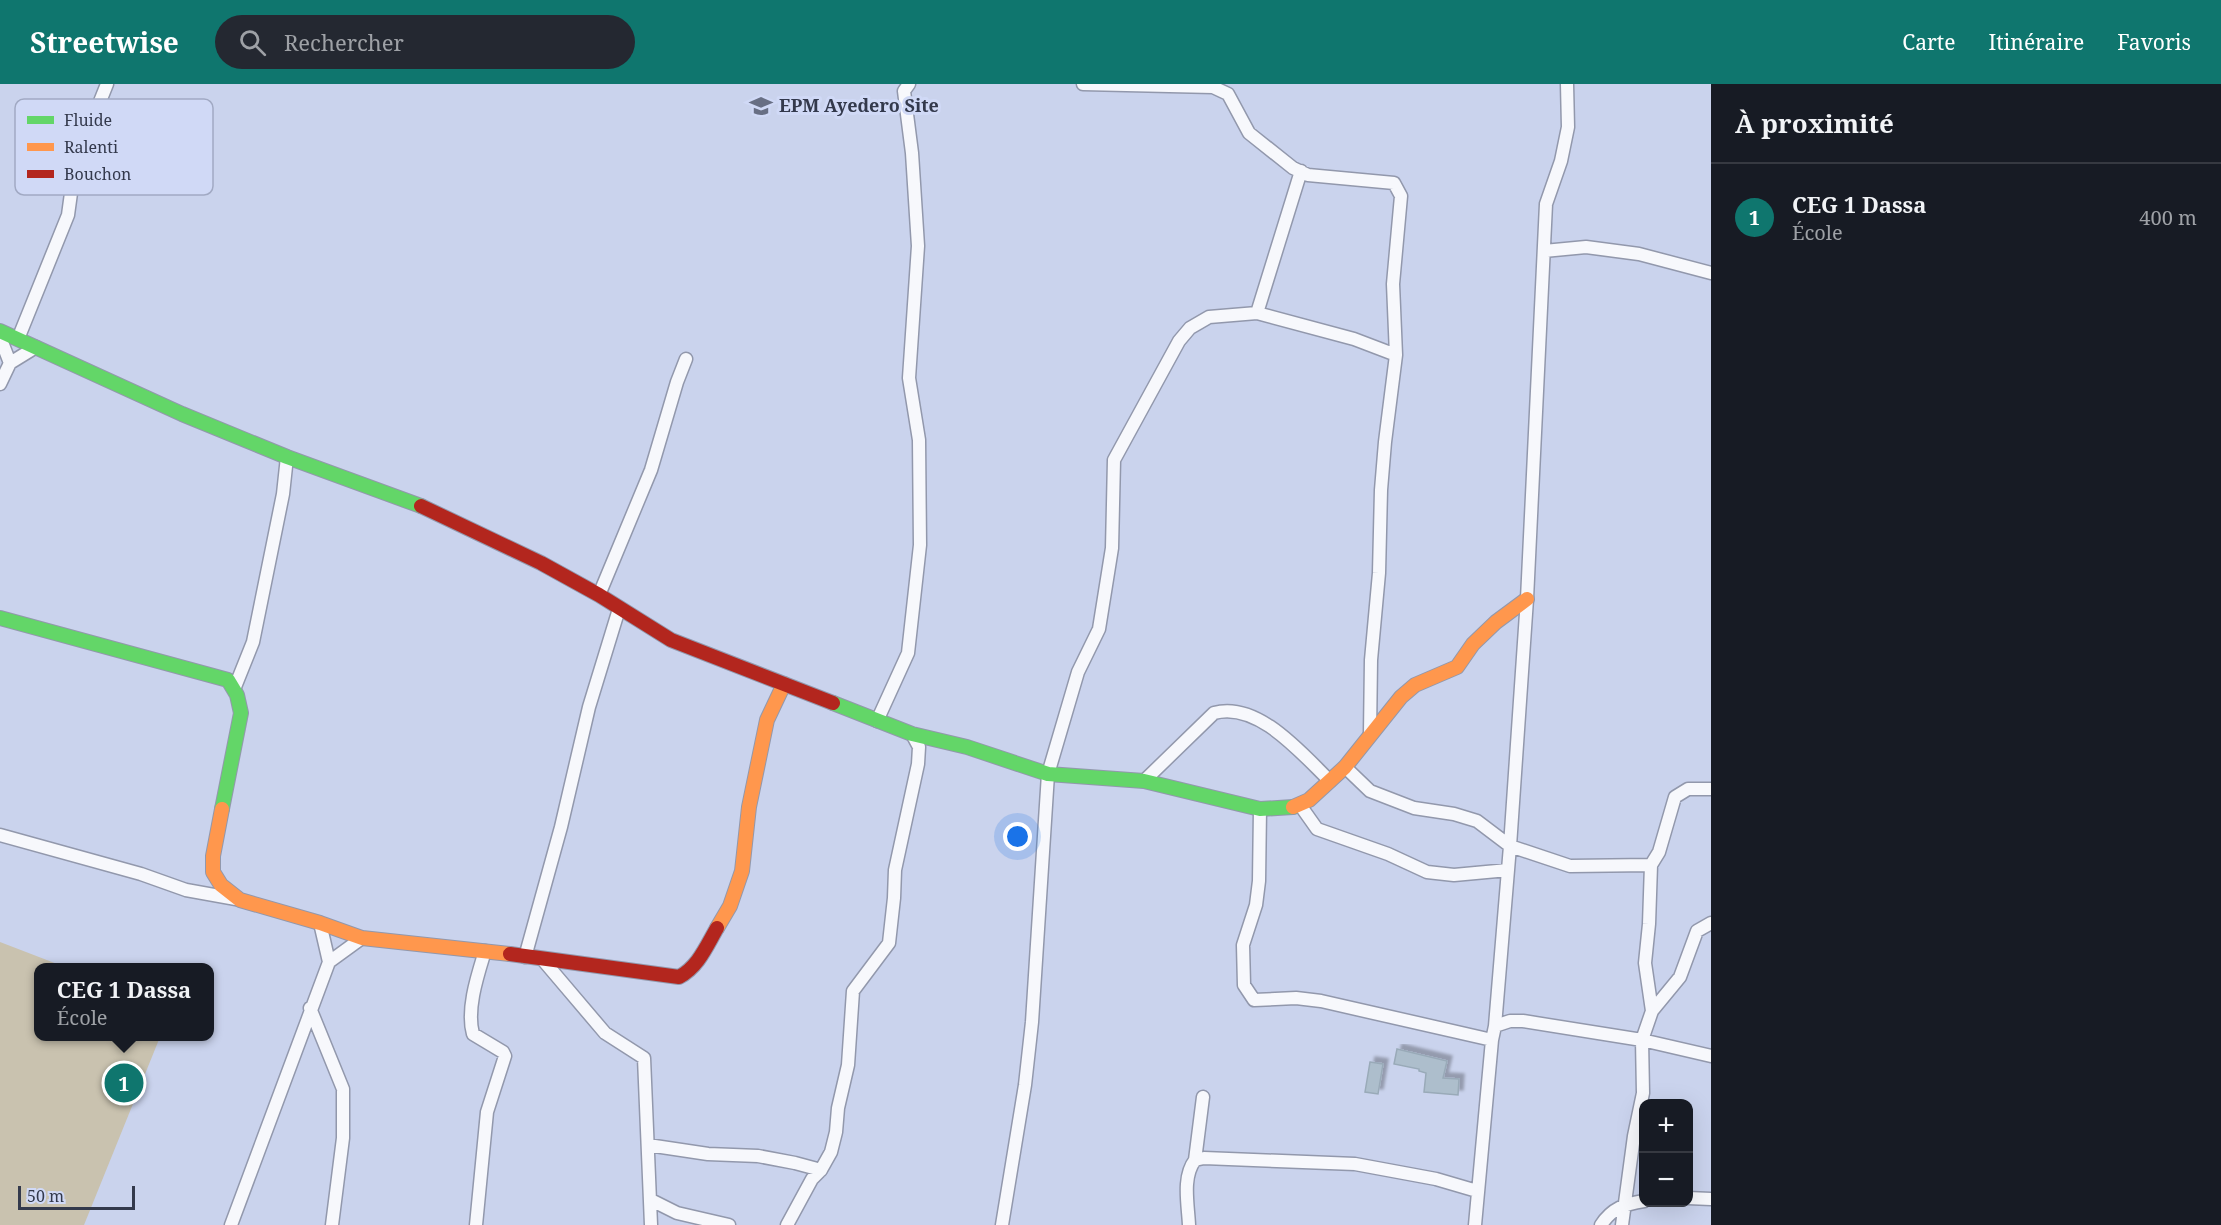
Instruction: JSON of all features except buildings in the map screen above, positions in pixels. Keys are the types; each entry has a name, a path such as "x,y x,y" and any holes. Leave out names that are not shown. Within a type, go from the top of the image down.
{"street":[{"path":"101,99 107,84"},
{"path":"877,721 908,653 920,545 919,440 909,378 918,246 912,153 904,91 909,84"},
{"path":"1083,84 1213,87 1228,93 1249,133 1300,171 1308,175 1394,183 1399,189 1401,196 1394,284 1396,355 1381,490 1379,573 1371,660 1370,734"},
{"path":"1475,1225 1510,846 1527,598 1546,204 1561,161 1568,127 1567,84"},
{"path":"1257,313 1300,171"},
{"path":"18,339 68,215 71,195"},
{"path":"1544,251 1587,247 1639,254 1711,273"},
{"path":"1002,1225 1025,1085 1032,1022 1048,774 1078,672 1099,630 1112,548 1114,460 1179,341 1190,328 1209,317 1257,313 1354,339 1396,355"},
{"path":"0,331 182,414 287,457 406,499 541,563 599,595 670,640 912,734 967,747 1048,774 1144,781 1260,809 1300,806 1345,767 1401,697 1415,685 1457,667 1473,644 1496,622 1527,598"},
{"path":"0,337 10,363"},
{"path":"0,384 10,363 36,347"},
{"path":"599,595 651,470 686,359"},
{"path":"235,687 253,642 283,494 287,457"},
{"path":"525,957 561,827 589,707 619,609"},
{"path":"0,618 228,680 235,687 241,713 213,856 213,872 221,885 240,900"},
{"path":"0,835 141,874 186,890 240,900 320,923 362,938 679,976 690,971 696,964 730,906 742,871 749,807 767,720 784,684"},
{"path":"1144,781 1214,713 1225,710 1241,712 1292,742 1330,781"},
{"path":"787,1225 812,1179 831,1152 848,1065 853,991 888,943 896,870 918,764 919,747 912,734"},
{"path":"1345,767 1370,791 1414,808 1454,814 1477,821 1510,846 1570,866 1651,865"},
{"path":"1652,1011 1645,963 1651,865 1659,852 1675,798 1688,789 1711,789"},
{"path":"1300,806 1317,829 1388,854 1427,872 1454,875 1508,870"},
{"path":"1260,809 1258,889 1256,905 1243,945 1244,985 1254,1000 1296,998 1321,1001 1492,1040"},
{"path":"320,923 329,962"},
{"path":"1622,1225 1643,1093 1642,1040 1652,1011 1680,976 1697,931 1711,923"},
{"path":"231,1225 329,962 362,938"},
{"path":"476,1225 487,1112 505,1056 503,1052 473,1034 471,1027 475,984 485,951"},
{"path":"543,960 605,1033 644,1058 651,1225"},
{"path":"310,1008 343,1089 343,1138 332,1225"},
{"path":"1495,1026 1510,1021 1523,1021 1642,1040 1711,1056"},
{"path":"1189,1225 1187,1177 1195,1160 1203,1097"},
{"path":"648,1145 708,1154 758,1156 820,1170"},
{"path":"1195,1160 1204,1158 1355,1164 1436,1179 1477,1191"},
{"path":"1693,1198 1711,1199"},
{"path":"651,1200 677,1213 729,1225"},
{"path":"1601,1225 1624,1204 1639,1202"}],"shaded area":[{"path":"0,942 55,963 34,963 34,1041 158,1041 84,1225 0,1225"}],"traffic: fast":[{"path":"0,331 182,414 287,457 421,506"},
{"path":"0,618 228,680 237,695 241,713 222,809"},
{"path":"833,703 912,734 967,747 1048,774 1144,781 1260,809 1293,807"}],"traffic: slow":[{"path":"1293,807 1309,800 1345,767 1401,697 1415,685 1457,667 1473,644 1496,622 1527,599"},
{"path":"717,928 730,906 742,871 749,807 767,720 784,684"},
{"path":"222,809 213,856 213,872 221,885 240,900 320,923 362,938 510,954"}],"traffic: jam":[{"path":"421,506 541,563 599,595 671,640 833,703"},
{"path":"510,954 679,977 696,962 717,928"}],"place":[{"name":"EPM Ayedero Site","path":"761,106"},
{"name":"CEG 1 Dassa","path":"124,1083"}]}
